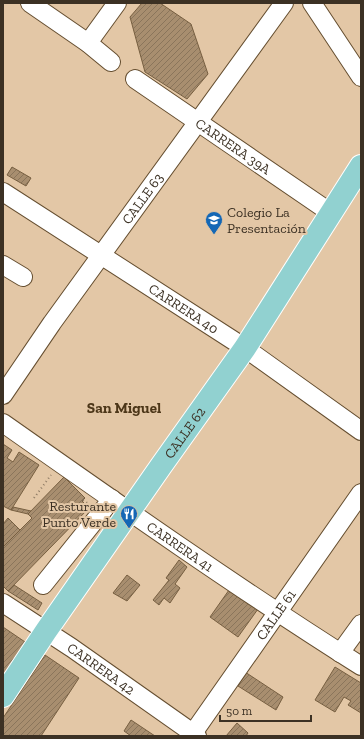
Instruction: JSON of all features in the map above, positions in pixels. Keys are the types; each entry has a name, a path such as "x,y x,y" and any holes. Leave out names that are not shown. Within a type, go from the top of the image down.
{"main road":[{"name":"CALLE 62","path":"3,696 160,466 245,348 361,166"}],"street":[{"path":"30,3 88,43 111,62"},
{"path":"88,43 116,3"},
{"name":"CALLE 63","path":"3,395 52,323 284,3"},
{"path":"312,3 360,74"},
{"name":"CARRERA 39A","path":"135,79 197,123 331,213"},
{"name":"CARRERA 40","path":"3,192 245,348 361,431"},
{"path":"3,265 23,277"},
{"name":"CARRERA 41","path":"3,423 278,613 361,666"},
{"name":"CALLE 61","path":"194,735 361,493"},
{"path":"43,585 112,499"},
{"name":"CARRERA 42","path":"3,603 46,631 194,735"},
{"path":"340,653 361,624"}],"path":[{"path":"34,498 52,472"}],"building":[{"path":"142,3 160,3 191,24 208,74 187,99 145,72 130,17"},
{"path":"12,167 31,178 26,186 7,175"},
{"path":"3,444 12,450 7,458 13,462 19,452 39,465 11,510 3,506"},
{"path":"64,477 85,498 82,501 89,508 8,591 3,586 3,547 32,518 28,514"},
{"path":"13,507 31,511 28,514 11,510"},
{"path":"8,518 20,530 3,547 3,524"},
{"path":"179,560 187,567 175,584 180,588 170,603 164,598 159,605 153,600 169,580 166,578"},
{"path":"127,575 140,585 127,601 113,593"},
{"path":"14,585 42,603 38,610 8,591"},
{"path":"229,590 258,609 238,637 210,617"},
{"path":"3,627 31,646 3,688"},
{"path":"45,655 79,678 41,736 3,736 3,718"},
{"path":"335,667 361,683 361,713 348,705 351,701 344,697 335,712 315,700"},
{"path":"245,672 283,697 276,710 238,686"},
{"path":"131,720 155,736 131,736 124,731"},
{"path":"237,723 248,733 246,736 226,736"}],"place":[{"name":"Colegio La Presentación","path":"214,235"},
{"name":"Resturante Punto Verde","path":"129,529"}],"district":[{"name":"San Miguel","path":"124,408"}]}
